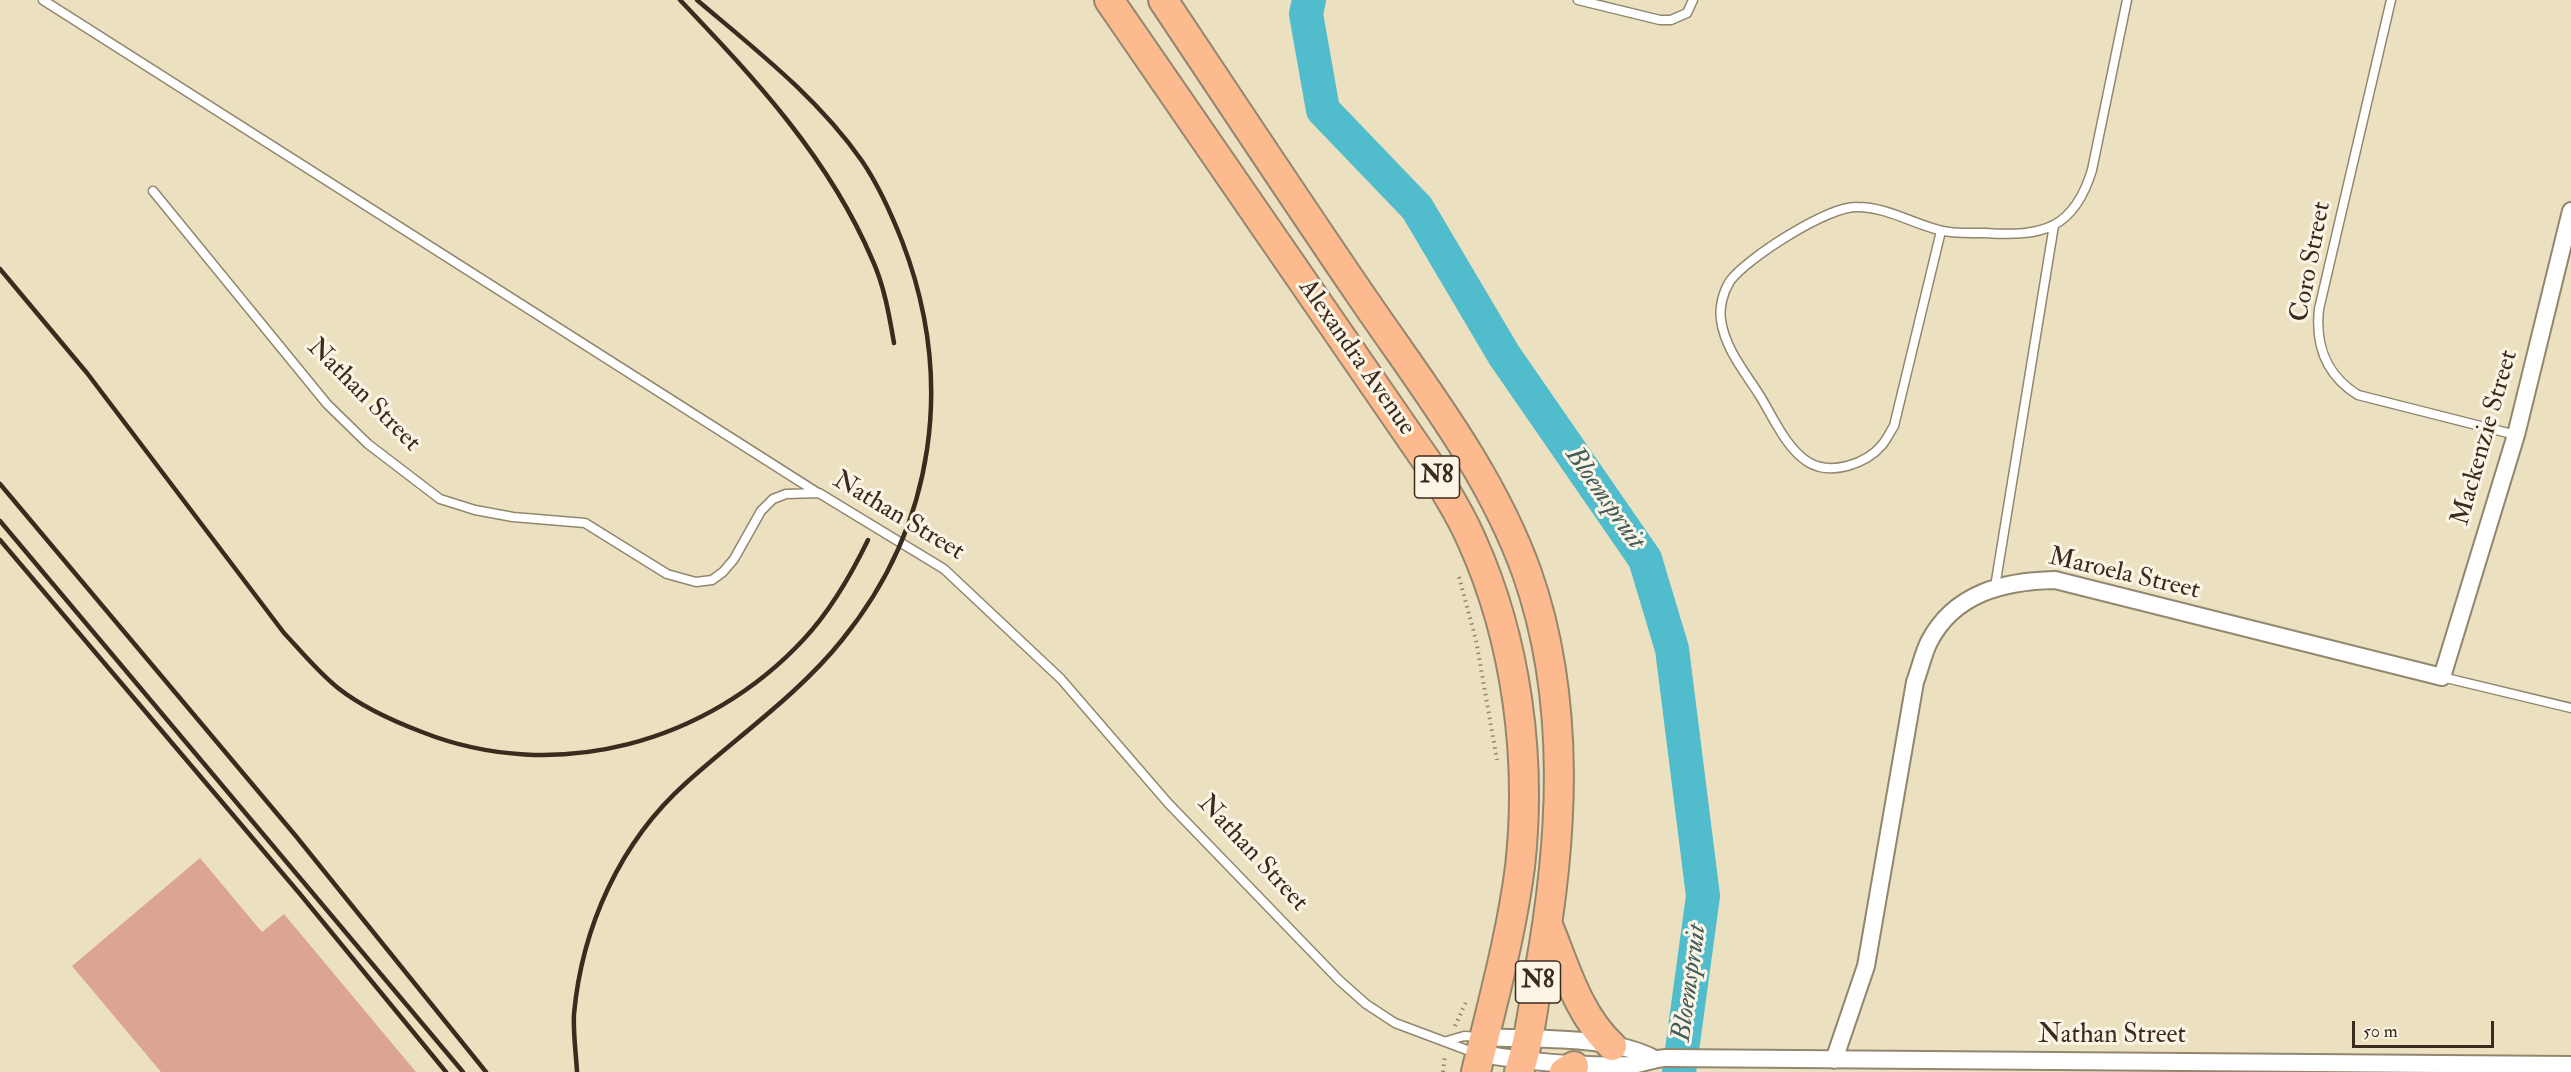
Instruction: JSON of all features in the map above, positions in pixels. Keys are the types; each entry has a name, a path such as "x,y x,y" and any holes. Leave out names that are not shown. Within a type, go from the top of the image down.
{"highway":[{"name":"Alexandra Avenue","path":"1108,0 1430,466 1472,540 1486,575 1499,614 1516,698 1523,784 1518,877 1504,956 1481,1054"},
{"name":"Alexandra Avenue","path":"1163,0 1453,430 1508,527 1526,571 1540,614 1550,659 1559,784 1548,924 1523,1057"},
{"path":"1548,924 1587,1015 1599,1034 1591,1061"}],"street":[{"name":"Mackenzie Street","path":"2442,677 2516,435 2571,211"},
{"name":"Maroela Street","path":"1834,1060 1866,966 1912,701 1928,642 1945,618 1970,597 1995,587 2024,580 2055,580 2442,677"},
{"name":"Nathan Street","path":"1523,1057 1591,1061 1635,1049 1660,1058"},
{"name":"Nathan Street","path":"1481,1054 1635,1065 1660,1058 2164,1067 2571,1065"}],"lane":[{"path":"43,0 819,493"},
{"path":"1578,0 1660,20 1680,18 1687,14 1693,0"},
{"path":"1941,231 1894,426 1882,446 1864,459 1848,466 1827,468 1808,462 1791,444 1729,347 1720,319 1722,299 1730,281 1809,221 1855,206 1878,208 1941,231 2030,233 2055,225 2072,212 2084,195 2127,0"},
{"name":"Coro Street","path":"2391,0 2319,309 2317,328 2322,353 2330,370 2343,385 2358,395 2516,435"},
{"name":"Nathan Street","path":"153,190 327,404 368,444 440,499 475,510 513,517 585,523 667,574 696,582 712,580 723,572 734,559 761,511 773,500 786,494 819,493 944,569 1061,679 1168,803 1306,949 1366,1005 1395,1023 1447,1041 1464,1051 1481,1054"},
{"path":"1995,587 2055,225"},
{"name":"Maroela Street","path":"2442,677 2571,708"},
{"name":"Nathan Street","path":"1447,1041 1464,1036 1481,1054"}],"path":[{"path":"1457,567 1476,640 1498,762"},
{"path":"1443,1072 1447,1041 1468,999"}],"building":[{"path":"200,858 262,932 284,914 416,1072 161,1072 72,966"}],"waterway":[{"name":"Bloemspruit","path":"1309,0 1306,14 1323,110 1417,208 1504,355 1645,559 1672,649 1703,896 1679,1072"}],"railway":[{"path":"680,0 736,60 788,121 834,187 854,222 880,279 894,343"},
{"path":"577,1072 574,1014 578,982 596,918 608,888 624,859 663,806 686,783 787,697 842,640 874,595 898,548 916,499 927,449 931,397 928,345 918,293 902,241 879,190 862,161 806,95 697,0"},
{"path":"0,269 87,373 284,633 324,675 347,695 378,713 422,732 473,747 525,754 576,753 627,744 676,728 723,705 766,675 804,639 840,592 868,540"},
{"path":"0,484 295,835 486,1072"},
{"path":"0,521 463,1072"},
{"path":"0,540 300,894 446,1072"}]}
